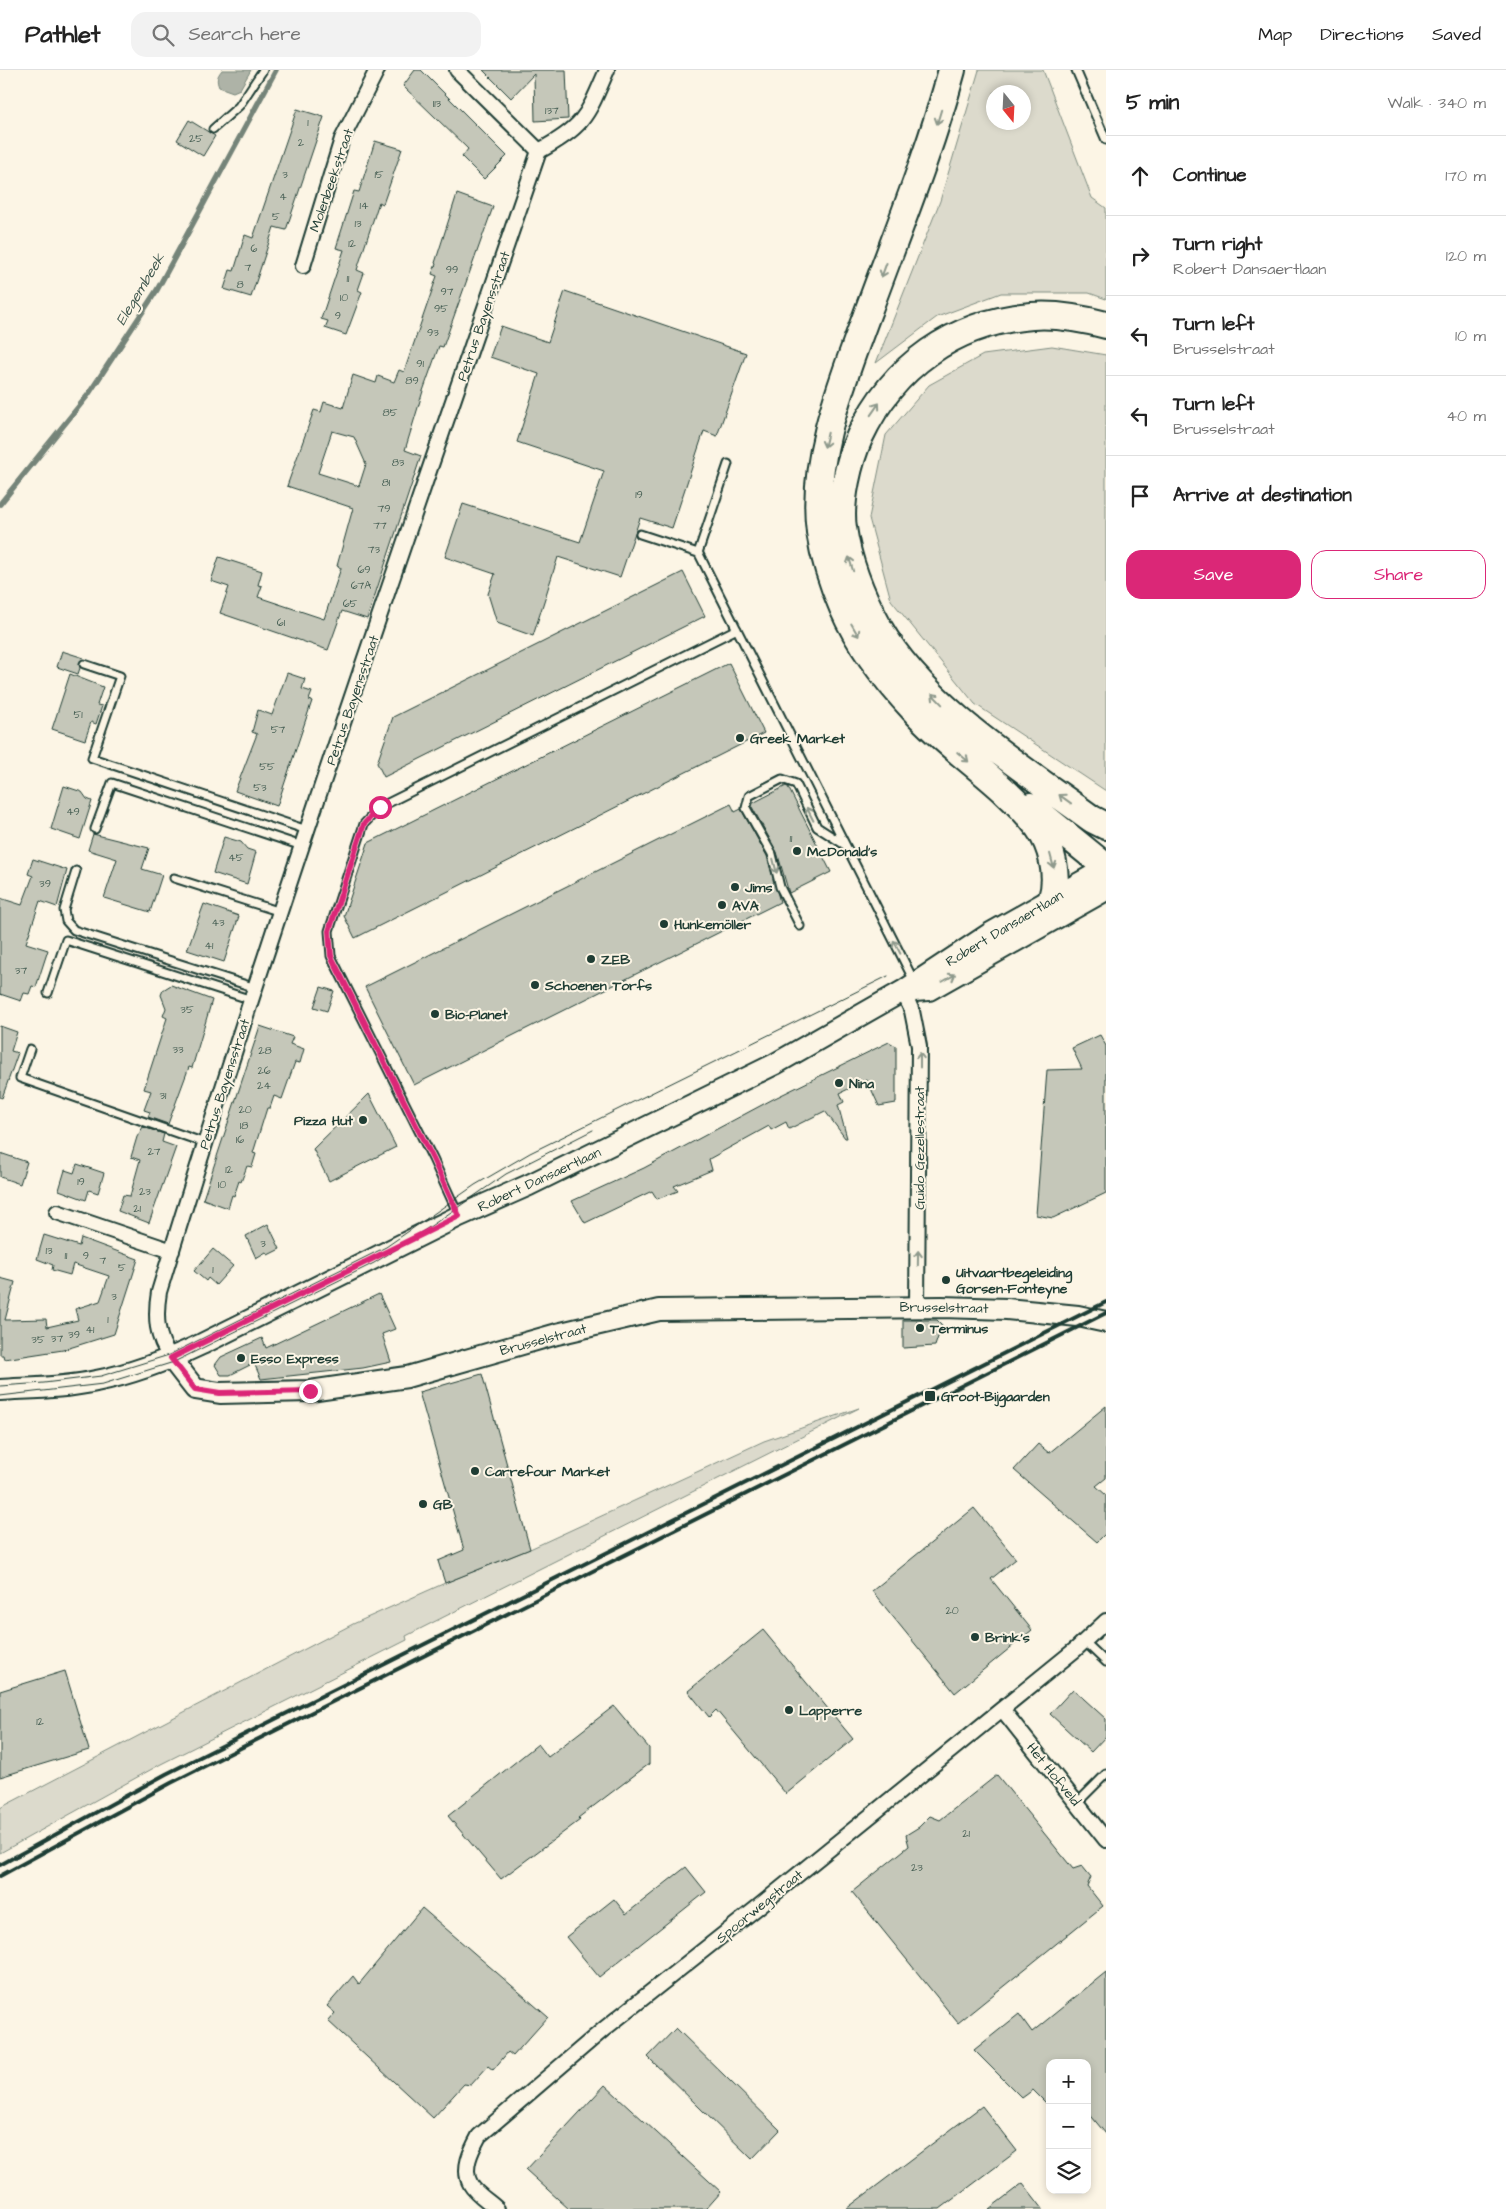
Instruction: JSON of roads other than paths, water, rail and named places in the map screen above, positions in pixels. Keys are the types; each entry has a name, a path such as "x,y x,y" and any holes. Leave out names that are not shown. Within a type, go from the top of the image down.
{"highway":[{"path":"952,70 939,120 850,360 825,440 820,485 820,530 828,571 844,610 879,666 915,711 1006,793 1039,829 1053,861 1056,887 1052,898"},
{"path":"1106,325 1081,319 1033,315 990,322 953,336 921,357 891,386 868,419 857,444 845,485 842,527 850,564 865,601 880,630 907,667 943,705 988,744 1092,819 1106,826"},
{"path":"1006,793 1033,807 1106,868"}],"street":[{"name":"Molenbeekstraat","path":"303,266 342,139 377,70"},
{"path":"456,70 539,151 576,128 586,116 607,70"},
{"name":"Petrus Bayensstraat","path":"171,1358 165,1350 156,1314 159,1292 307,830 539,151"},
{"name":"Robert Dansaertlaan","path":"171,1358 459,1216 529,1185 775,1064 912,989 989,934 1106,868"},
{"name":"Robert Dansaertlaan","path":"912,989 929,990 1106,890"},
{"name":"Guido Gezellestraat","path":"912,989 912,1011 920,1046 917,1306"},
{"path":"57,1212 172,1250"},
{"name":"Brusselstraat","path":"171,1358 195,1389 220,1393 310,1391 407,1376 557,1334 659,1310 917,1306 1007,1309 1078,1316 1106,1322"},
{"path":"0,1390 95,1382 171,1358"},
{"name":"Spoorwegstraat","path":"497,2209 470,2184 467,2170 470,2154 480,2136 604,2029 751,1913 1002,1709 1106,1621"},
{"name":"Het Hofveld","path":"1002,1709 1106,1840"}],"lane":[{"path":"213,129 239,106 263,70"},
{"path":"1076,70 1106,140"},
{"path":"728,464 698,552 869,892 912,989"},
{"path":"640,534 698,552"},
{"path":"459,1216 331,956 329,931 364,824 380,807 737,629"},
{"path":"84,664 120,676 92,758 307,830"},
{"path":"800,926 780,888 772,854 746,808 749,796 782,779 796,784 817,827 845,845"},
{"path":"95,829 112,783 302,846"},
{"path":"76,871 64,910 66,921 74,930 254,994"},
{"path":"174,878 281,912"},
{"path":"48,993 66,940 254,994"},
{"path":"30,1049 20,1078 205,1144"},
{"path":"1084,1641 1106,1662"},
{"path":"1076,1803 1106,1774"}],"waterway":[{"name":"Elegembeek","path":"0,504 88,395 157,290 276,70"}],"tram line":[{"path":"0,1386 101,1376 169,1355 386,1247 475,1185 530,1153 888,976"},
{"path":"0,1396 103,1384 174,1362 374,1263 506,1174 593,1130"}],"railway":[{"path":"0,1865 166,1774 1106,1302"},
{"path":"0,1876 171,1783 1106,1313"}],"place":[{"name":"Greek Market","path":"740,738"},
{"name":"McDonald's","path":"797,851"},
{"name":"Jims","path":"735,887"},
{"name":"AVA","path":"722,905"},
{"name":"Hunkemöller","path":"664,924"},
{"name":"ZEB","path":"591,959"},
{"name":"Schoenen Torfs","path":"535,985"},
{"name":"Bio-Planet","path":"435,1014"},
{"name":"Nina","path":"839,1083"},
{"name":"Pizza Hut","path":"363,1120"},
{"name":"Uitvaartbegeleiding Gorsen-Fonteyne","path":"946,1280"},
{"name":"Terminus","path":"920,1328"},
{"name":"Esso Express","path":"241,1358"},
{"name":"Groot-Bijgaarden","path":"930,1396"},
{"name":"Carrefour Market","path":"475,1471"},
{"name":"GB","path":"423,1504"},
{"name":"Brink's","path":"975,1637"},
{"name":"Lapperre","path":"789,1710"}]}
